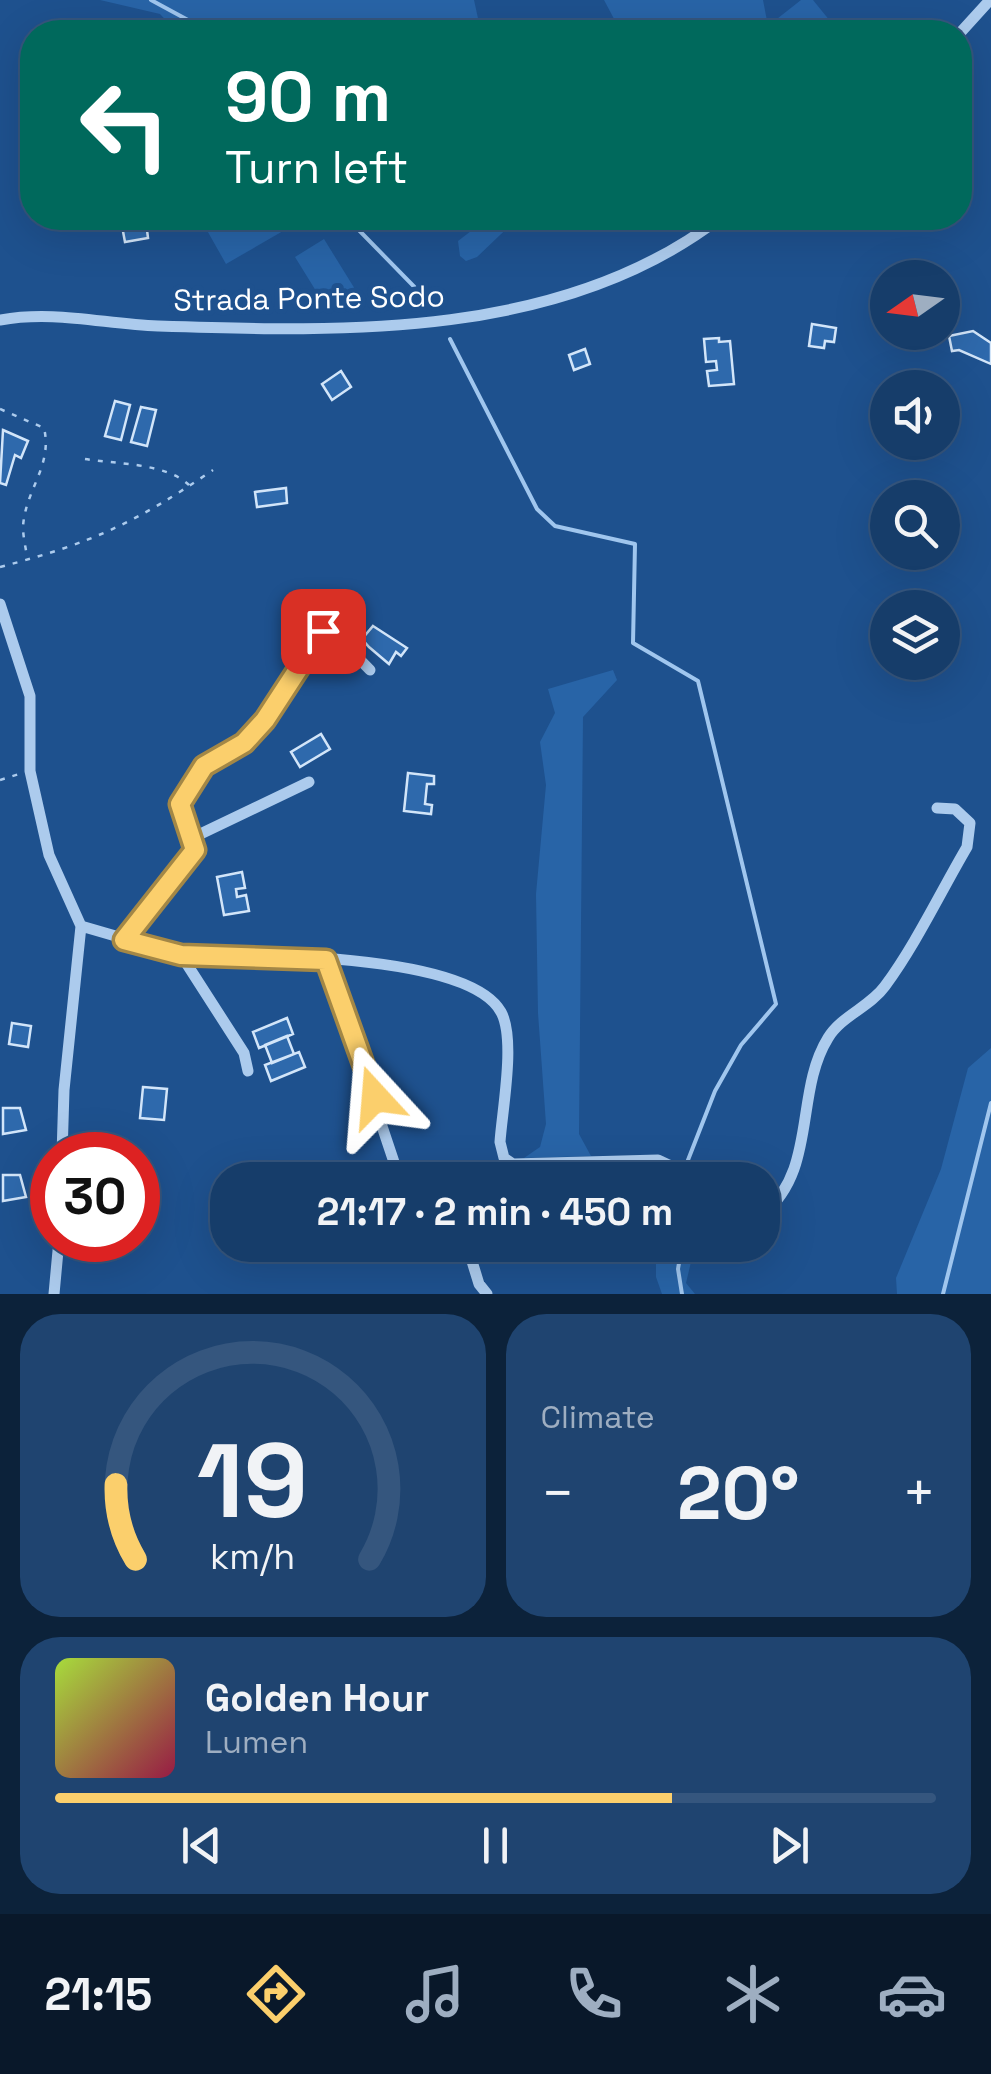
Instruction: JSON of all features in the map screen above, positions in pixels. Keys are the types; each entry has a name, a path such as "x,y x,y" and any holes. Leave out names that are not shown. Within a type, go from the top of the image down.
{"street":[{"path":"972,20 990,0"},
{"name":"Strada Ponte Sodo","path":"0,320 55,314 160,326 377,327 462,319 556,297 614,275 698,230"},
{"path":"0,604 30,696 30,771 50,855 81,926 63,1132"},
{"path":"124,940 195,850 180,804 188,789 204,766 244,743 265,720 323,631 330,630 370,670"},
{"path":"192,838 309,782"},
{"path":"780,1197 793,1174 815,1070 828,1037 881,991 967,847 970,823 955,808 938,808"},
{"path":"81,926 181,955 382,963 434,974 484,995 502,1012 507,1045 500,1142 504,1158 510,1162"},
{"path":"181,955 244,1053 248,1070"},
{"path":"326,960 394,1162"},
{"path":"586,1162 662,1162"},
{"path":"54,1294 57,1262"},
{"path":"472,1262 479,1284 487,1294"}],"path":[{"path":"0,409 44,428 48,443 45,468 23,526 27,560"},
{"path":"85,459 180,476 190,486"},
{"path":"0,567 98,539 145,516 214,470"},
{"path":"0,780 30,771"}],"shaded area":[{"path":"100,0 474,0 478,20 166,20 160,14"},
{"path":"604,0 763,0 767,20 615,20"},
{"path":"801,0 813,0 829,20 776,20"},
{"path":"207,230 282,230 283,231 226,264"},
{"path":"472,230 505,230 477,257 466,261 460,256 458,241"},
{"path":"324,239 358,294 329,312 295,257"},
{"path":"613,670 617,680 583,717 579,1134 591,1156 524,1158 540,1147 546,1124 538,1013 536,894 546,785 540,742 555,713 548,689"},
{"path":"991,1048 991,1294 897,1294 896,1278 941,1169 968,1068"},
{"path":"656,1262 691,1262 686,1283 695,1294 662,1294"}],"building":[{"path":"123,230 147,230 148,238 125,242"},
{"path":"812,324 836,328 834,342 825,341 824,348 809,346"},
{"path":"973,331 991,343 991,364 959,350 960,334"},
{"path":"719,338 719,342 730,341 734,384 709,386 707,371 717,370 716,361 706,362 704,339"},
{"path":"585,349 590,364 574,370 569,355"},
{"path":"341,371 351,387 332,400 322,384"},
{"path":"115,401 130,405 121,440 105,436"},
{"path":"141,407 156,410 147,446 131,442"},
{"path":"3,430 28,441 21,458 15,455 6,485 0,483"},
{"path":"286,488 287,503 257,507 255,492"},
{"path":"373,626 407,648 401,656 396,652 389,664 362,639"},
{"path":"321,734 330,749 300,767 291,752"},
{"path":"408,773 434,776 434,784 427,784 425,804 432,805 431,814 404,811"},
{"path":"242,872 245,888 236,889 237,897 246,895 249,911 224,915 217,877"},
{"path":"287,1018 293,1034 259,1048 253,1032"},
{"path":"12,1023 31,1026 28,1047 9,1044"},
{"path":"287,1036 294,1054 272,1063 265,1045"},
{"path":"299,1052 305,1067 271,1081 265,1065"},
{"path":"143,1087 167,1089 164,1120 140,1118"},
{"path":"3,1108 20,1108 26,1130 3,1134"},
{"path":"3,1175 20,1175 26,1197 3,1201"}],"waterway":[{"path":"151,0 188,20"},
{"path":"359,230 434,307"},
{"path":"450,339 537,509 555,526 635,544 633,643 698,681 776,1004 741,1045 715,1091 688,1160"},
{"path":"943,1294 991,1103"},
{"path":"679,1262 682,1294"}],"route":[{"path":"323,631 265,720 244,743 204,766 188,789 180,804 195,850 124,940 181,955 326,960 375,1097"}]}
